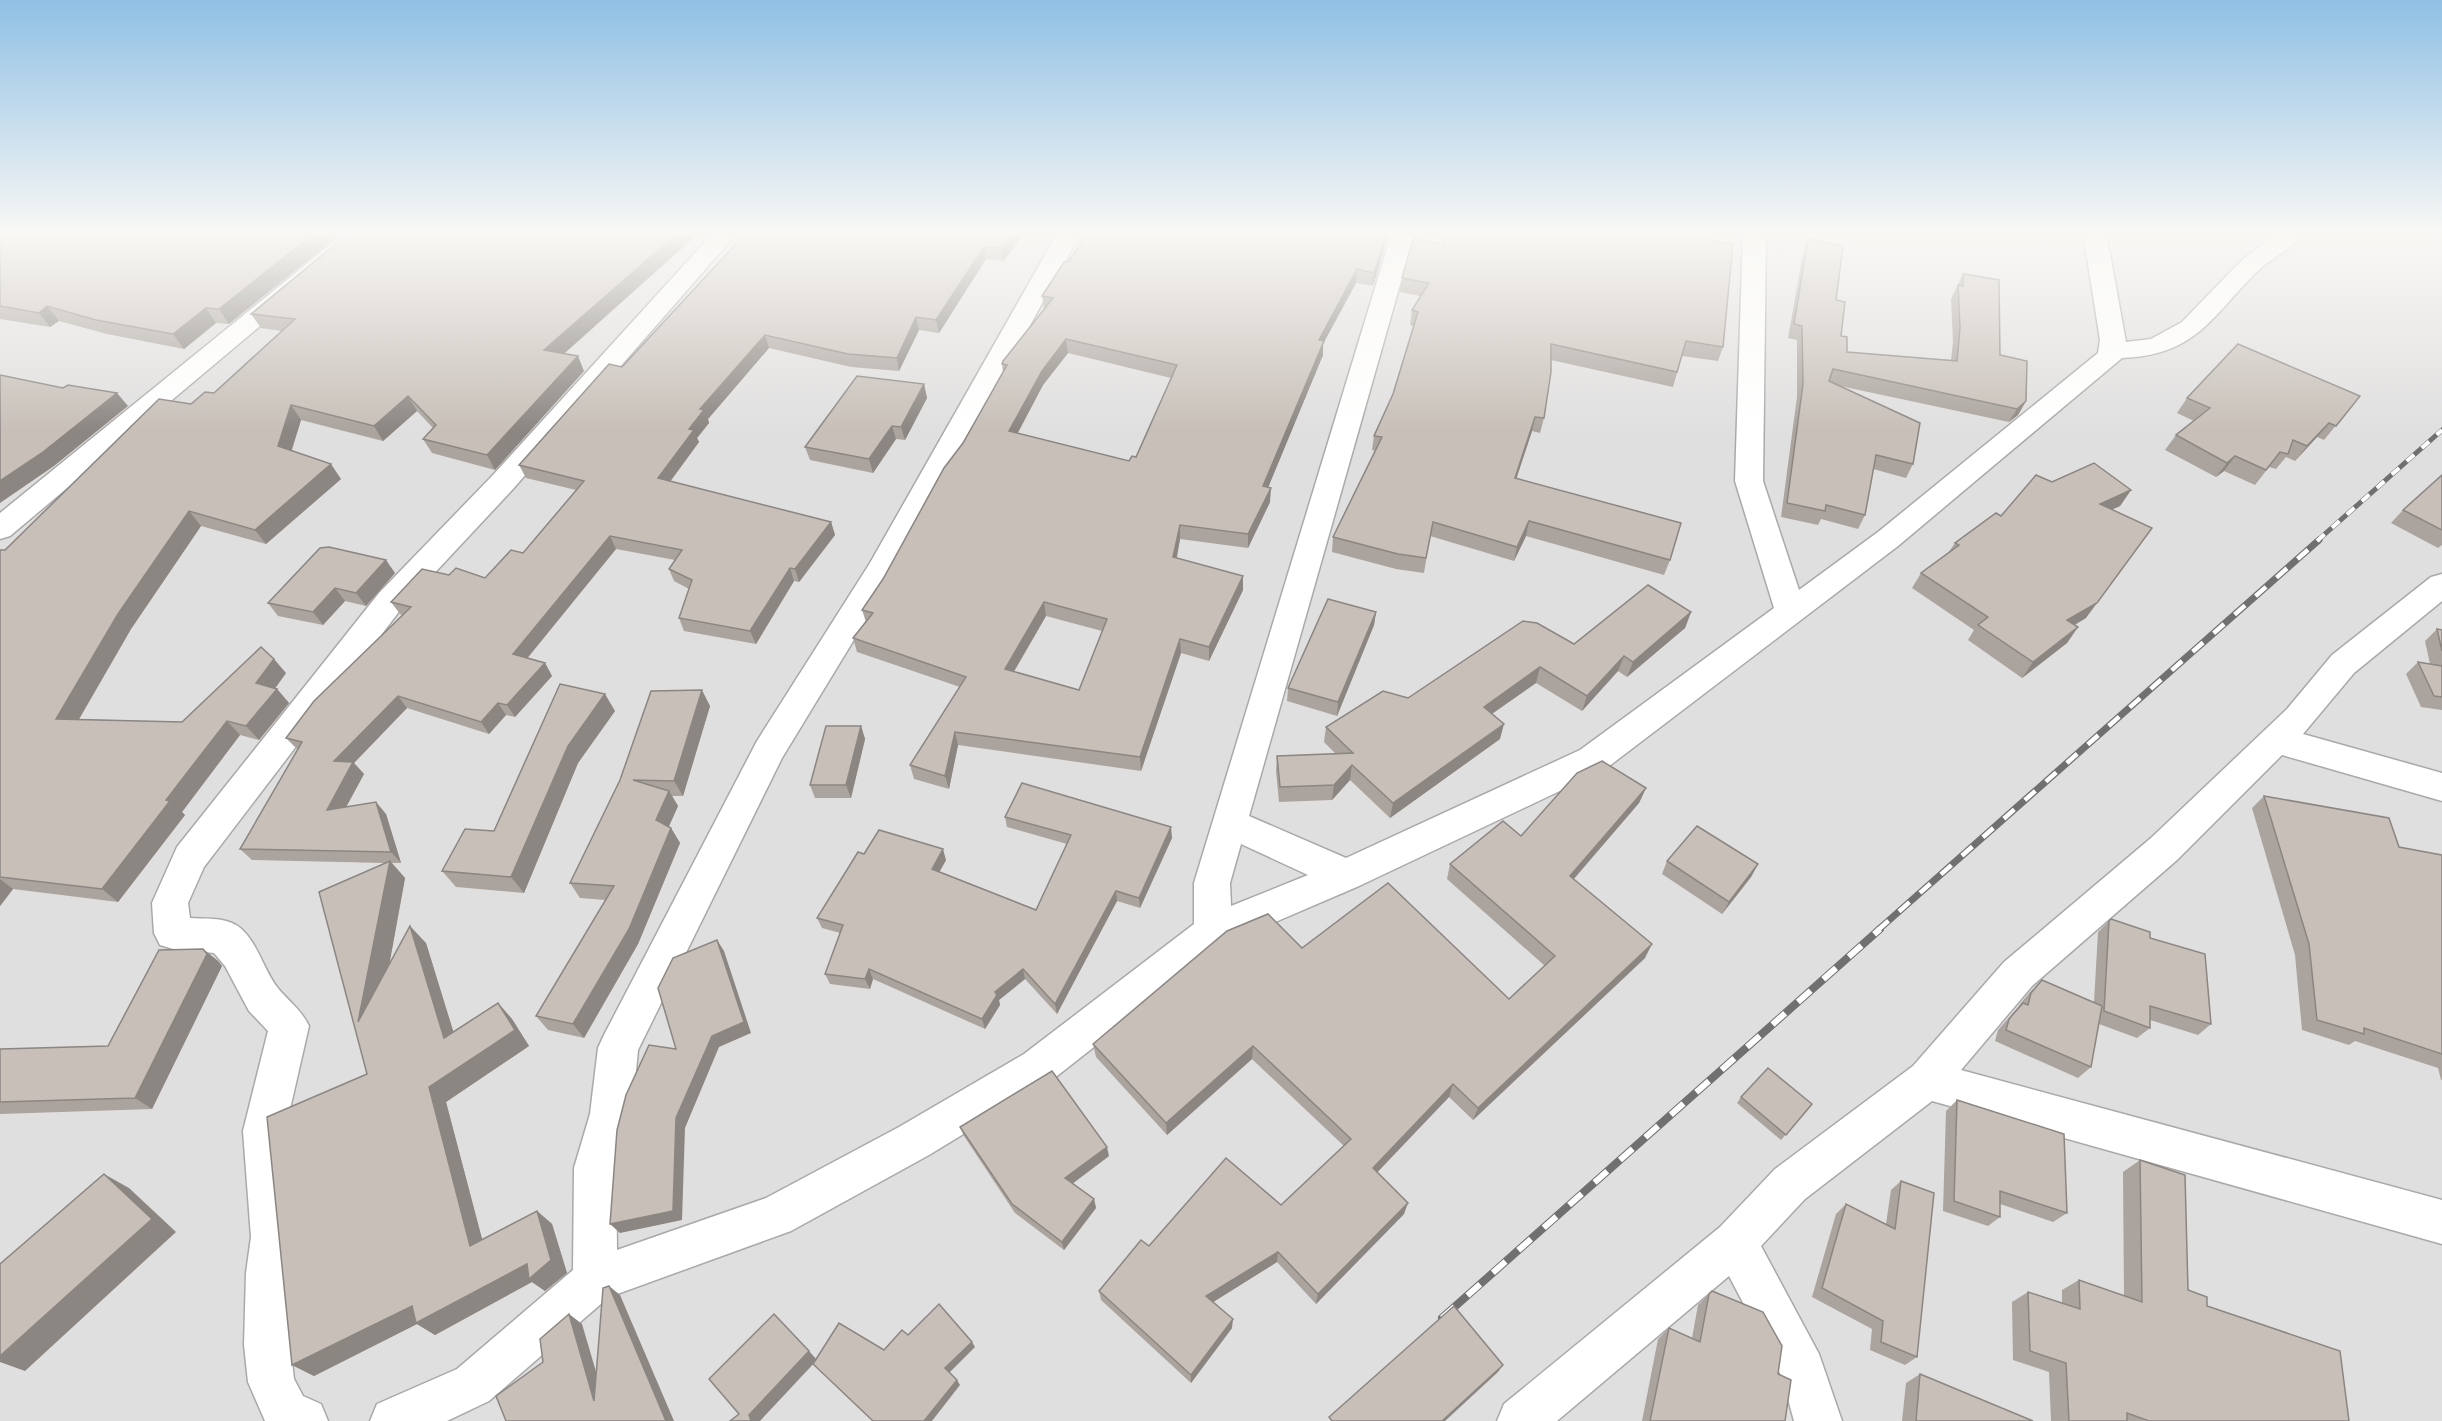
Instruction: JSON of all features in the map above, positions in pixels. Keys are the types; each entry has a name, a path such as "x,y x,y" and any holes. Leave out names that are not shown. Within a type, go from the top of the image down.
{"street":[{"path":"0,529 280,298"},
{"path":"304,1421 286,1413 271,1382 267,1345 268,1274 273,1237 264,1131 289,1026 263,999 238,954 224,937 173,933 170,903 190,858 213,826 390,601 502,482 667,298"},
{"path":"595,1280 595,1168 611,1114 618,1048 769,751 882,569 1032,298"},
{"path":"1213,931 1212,883 1383,298"},
{"path":"1753,298 1749,482 1790,611"},
{"path":"393,1421 473,1385 595,1280 776,1216 914,1141 1038,1066 1213,931 1346,875 1593,760 1888,539 2110,356 2113,340 2105,298"},
{"path":"2111,350 2132,351 2157,346 2186,334 2223,298"},
{"path":"1521,1421 1735,1242 1790,1185 1927,1080 2018,974 2164,849 2299,718 2343,664 2442,585"},
{"path":"2276,740 2442,787"},
{"path":"1229,823 1346,875"},
{"path":"1927,1080 2442,1222"},
{"path":"1735,1242 1803,1370 1818,1421"}],"shaded area":[{"path":"0,298 2442,298 2442,1421 0,1421"}],"building":[{"path":"0,298 232,298 219,309 206,308 173,334 96,320 47,306 39,313 0,306"},
{"path":"270,298 603,298 544,350 578,356 487,455 423,439 436,425 408,396 374,426 291,405 278,446 331,464 255,530 189,511 118,614 56,719 182,722 261,647 274,659 256,683 277,689 246,726 227,721 166,800 170,801 102,889 0,877 0,550 5,550 159,399 191,404 205,392 214,393 295,319 251,314"},
{"path":"686,298 950,298 936,320 916,317 897,358 848,354 765,335 700,409 704,410 689,429 694,430 658,478 831,522 795,569 790,568 750,631 679,618 692,580 669,569 682,550 610,536 513,654 545,663 507,705 498,703 481,722 398,696 334,761 353,762 327,810 376,802 391,852 240,849 302,742 286,738 314,701 411,607 391,602 422,569 449,575 456,568 485,578 511,550 523,553 584,481 519,465 609,364 622,367"},
{"path":"1053,298 1341,298 1319,340 1324,341 1263,486 1271,488 1248,534 1180,525 1173,557 1243,576 1209,647 1180,639 1140,757 955,732 945,776 910,765 966,677 853,638 873,613 862,610 883,579 944,468 963,443 1007,365 1002,364","holes":["1066,339 1177,365 1136,457 1132,456 1129,461 1009,431 1042,371","1044,602 1107,619 1079,690 1005,669"]},
{"path":"1419,298 1728,298 1723,347 1686,341 1677,372 1551,344 1551,372 1544,418 1535,417 1515,478 1681,523 1670,560 1529,521 1517,547 1433,522 1426,558 1398,554 1333,537 1382,437 1374,436 1393,394 1418,312 1412,310"},
{"path":"1798,298 1836,298 1845,302 1841,336 1847,337 1847,352 1957,361 1960,328 1959,298 1999,298 2000,355 2027,361 2026,401 2017,409 1833,369 1829,381 1920,423 1913,464 1876,455 1865,515 1826,505 1825,511 1787,503 1803,384 1802,326 1794,324"},
{"path":"2238,344 2360,396 2336,426 2329,423 2307,446 2293,440 2288,454 2280,452 2266,470 2235,456 2227,463 2176,435 2210,408 2187,398"},
{"path":"0,375 63,388 68,385 117,393 43,452 0,481"},
{"path":"857,376 924,384 901,427 892,426 869,459 805,447"},
{"path":"2094,463 2131,490 2100,504 2152,528 2097,603 2067,620 2078,627 2033,662 1978,625 1988,617 1921,573 1959,545 1955,543 1996,513 2001,516 2036,475 2052,482"},
{"path":"2442,475 2442,530 2403,510"},
{"path":"329,547 386,560 356,593 335,588 313,612 268,603 320,548"},
{"path":"1648,585 1691,612 1633,662 1624,656 1587,696 1540,667 1484,707 1504,724 1393,803 1352,765 1334,785 1280,787 1277,756 1353,753 1326,727 1383,691 1408,698 1523,621 1537,623 1574,644"},
{"path":"1328,599 1376,612 1338,702 1288,688"},
{"path":"2437,629 2442,630 2442,651"},
{"path":"2418,662 2442,666 2442,697 2434,696"},
{"path":"560,684 605,694 568,746 511,877 442,871 465,829 494,831"},
{"path":"702,690 674,781 633,780 669,791 656,820 671,828 629,929 573,1024 536,1016 614,886 570,883 620,780 651,691"},
{"path":"826,726 861,726 846,785 810,785"},
{"path":"1602,761 1646,788 1570,876 1652,944 1478,1108 1453,1084 1373,1168 1408,1203 1318,1294 1278,1252 1206,1296 1233,1319 1191,1375 1099,1291 1141,1240 1149,1246 1226,1158 1281,1205 1351,1139 1253,1046 1166,1123 1093,1044 1227,931 1268,914 1302,948 1388,883 1509,999 1555,956 1450,864 1503,821 1521,836 1577,773"},
{"path":"1022,783 1171,827 1139,898 1116,891 1055,1004 1023,969 995,992 997,995 982,1019 869,969 865,979 825,974 843,925 817,918 858,852 864,854 879,830 943,849 932,869 1036,910 1071,835 1005,817"},
{"path":"2264,796 2389,818 2399,847 2442,855 2442,1054 2364,1028 2364,1034 2317,1020 2309,944"},
{"path":"1697,826 1758,864 1729,902 1667,861"},
{"path":"390,861 358,1022 410,926 444,1038 498,1003 515,1030 429,1087 470,1246 537,1211 551,1260 529,1279 527,1264 416,1323 412,1306 292,1365 267,1117 367,1074 319,892"},
{"path":"2111,919 2150,932 2150,938 2205,954 2211,1024 2150,1006 2150,1028 2104,1011 2109,921"},
{"path":"717,940 744,1022 712,1036 676,1118 673,1211 610,1224 617,1130 626,1095 649,1045 676,1049 658,988 673,958"},
{"path":"203,949 207,954 135,1098 0,1102 0,1049 108,1046 159,950"},
{"path":"2042,980 2102,1006 2091,1067 2006,1030 2009,1019 2023,1003 2028,1005 2031,993"},
{"path":"1768,1068 1812,1104 1786,1135 1741,1097"},
{"path":"1052,1071 1107,1147 1065,1178 1094,1199 1062,1242 1012,1204 960,1127"},
{"path":"1957,1100 2064,1134 2067,1213 2000,1191 2000,1217 1954,1201"},
{"path":"2140,1160 2185,1175 2188,1290 2207,1297 2207,1306 2340,1351 2349,1421 2149,1421 2127,1413 2127,1421 2069,1421 2066,1363 2030,1351 2028,1292 2080,1309 2079,1280 2142,1302"},
{"path":"104,1174 152,1219 0,1356 0,1264"},
{"path":"1901,1181 1934,1193 1917,1357 1881,1342 1883,1321 1822,1288 1846,1204 1895,1229"},
{"path":"609,1286 666,1421 506,1421 496,1396 543,1362 540,1339 569,1314 594,1401 603,1288"},
{"path":"1712,1291 1763,1312 1782,1346 1778,1374 1791,1380 1785,1421 1650,1421 1669,1328 1700,1342 1709,1294"},
{"path":"939,1304 972,1342 945,1368 957,1380 924,1421 873,1421 813,1364 839,1323 884,1350 902,1330 908,1335"},
{"path":"1454,1306 1503,1365 1442,1421 1332,1421 1329,1417"},
{"path":"774,1314 809,1351 749,1415 751,1421 730,1421 739,1414 709,1379"},
{"path":"1920,1374 2033,1421 1916,1421"}],"railway":[{"path":"2317,541 2442,430"},
{"path":"1878,930 2319,540"},
{"path":"1442,1318 1880,929"}]}
